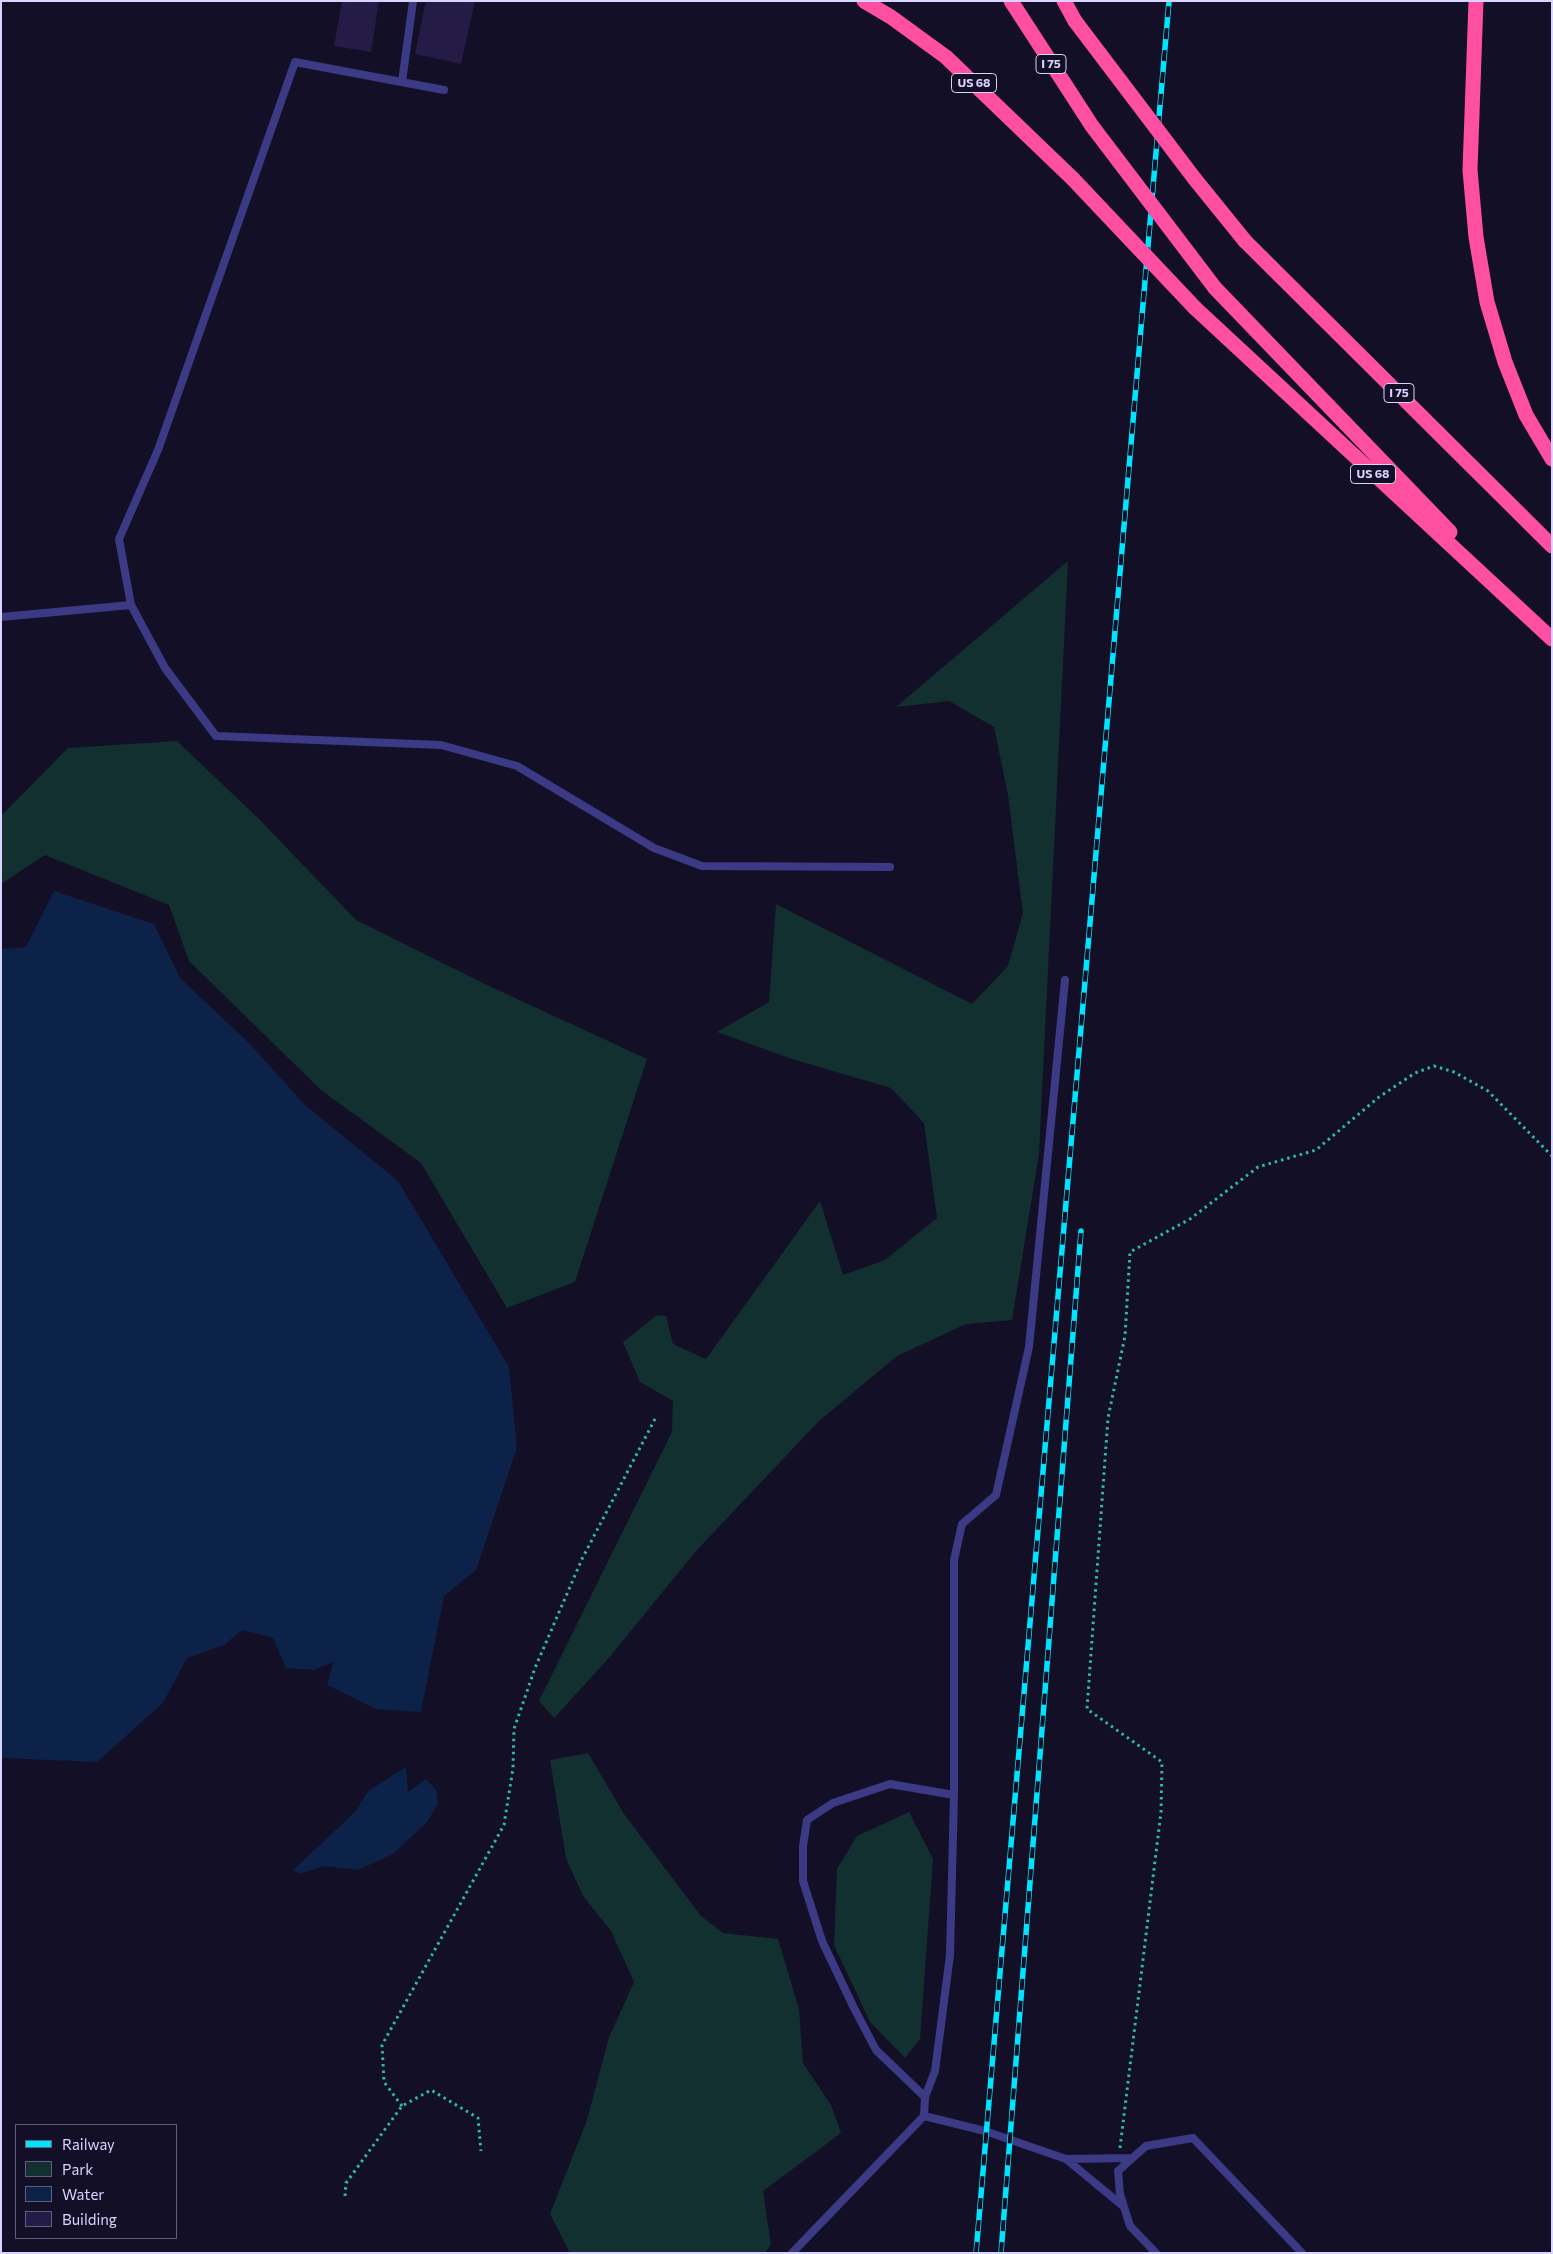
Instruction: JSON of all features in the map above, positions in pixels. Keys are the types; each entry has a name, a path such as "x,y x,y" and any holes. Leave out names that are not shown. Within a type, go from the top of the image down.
{"highway":[{"name":"US 68","path":"864,1 891,17 946,57 1073,179 1195,308 1552,638"},
{"name":"I 75","path":"1011,1 1092,126 1215,288 1552,638"},
{"name":"I 75","path":"1064,1 1075,21 1194,178 1245,240 1552,546"},
{"path":"1476,1 1470,170 1487,302 1504,362 1526,415 1552,459"}],"lane":[{"path":"402,82 413,1"},
{"path":"444,90 295,62 158,450 119,539 132,605 165,668 216,736 441,745 517,766 654,848 702,866 890,867"},
{"path":"1,617 132,605"},
{"path":"792,2253 924,2116 925,2097 935,2071 950,1954 954,1795 954,1560 962,1524 996,1495 1029,1346 1064,980"},
{"path":"925,2097 876,2050 853,2006 822,1941 803,1882 803,1846 807,1820 833,1803 890,1784 954,1795"},
{"path":"924,2116 985,2132 1066,2159 1132,2158"},
{"path":"1156,2253 1130,2226 1120,2194 1118,2170 1146,2146 1193,2138 1302,2253"},
{"path":"1066,2159 1124,2207"}],"path":[{"path":"1119,2157 1160,1812 1162,1762 1087,1709 1108,1418 1125,1336 1130,1252 1190,1219 1258,1167 1316,1150 1379,1097 1415,1072 1434,1066 1454,1072 1488,1091 1552,1156"},
{"path":"402,2106 384,2082 382,2044 504,1825 513,1768 514,1729 535,1668 582,1559 656,1417"},
{"path":"345,2196 346,2183 402,2106 430,2090 478,2118 481,2151"}],"green space":[{"path":"1068,561 1039,1154 1012,1320 966,1324 897,1356 819,1421 696,1551 608,1659 554,1718 539,1701 672,1432 673,1401 640,1382 623,1342 657,1315 666,1316 673,1344 706,1359 820,1201 843,1275 885,1260 937,1218 924,1123 891,1088 792,1059 717,1032 769,1002 776,904 972,1004 1008,966 1023,913 1008,795 994,727 949,701 896,707"},
{"path":"177,741 257,817 356,920 487,985 647,1059 575,1282 507,1308 421,1163 321,1090 189,961 169,905 45,855 1,884 1,816 68,748"},
{"path":"588,1753 624,1814 701,1916 723,1933 778,1939 799,2009 803,2063 831,2105 841,2133 763,2191 771,2245 765,2253 570,2253 550,2214 587,2120 609,2037 634,1982 611,1931 583,1896 566,1858 550,1760"},
{"path":"909,1812 933,1859 920,2039 905,2058 870,2022 834,1945 837,1869 857,1836"}],"water":[{"path":"54,891 154,924 180,978 249,1043 305,1105 398,1181 509,1367 517,1447 476,1570 444,1596 421,1712 376,1709 327,1685 333,1662 314,1670 286,1668 273,1638 242,1630 224,1645 187,1658 163,1703 97,1762 1,1758 1,949 26,947"},
{"path":"406,1767 408,1792 426,1779 436,1790 438,1804 427,1822 393,1854 358,1870 324,1866 300,1874 293,1870 355,1812 368,1791"}],"building":[{"path":"342,1 379,1 371,52 334,46"},
{"path":"426,1 475,1 461,64 415,54"}],"railway":[{"path":"976,2253 1169,1"},
{"path":"1001,2253 1081,1231"}]}
